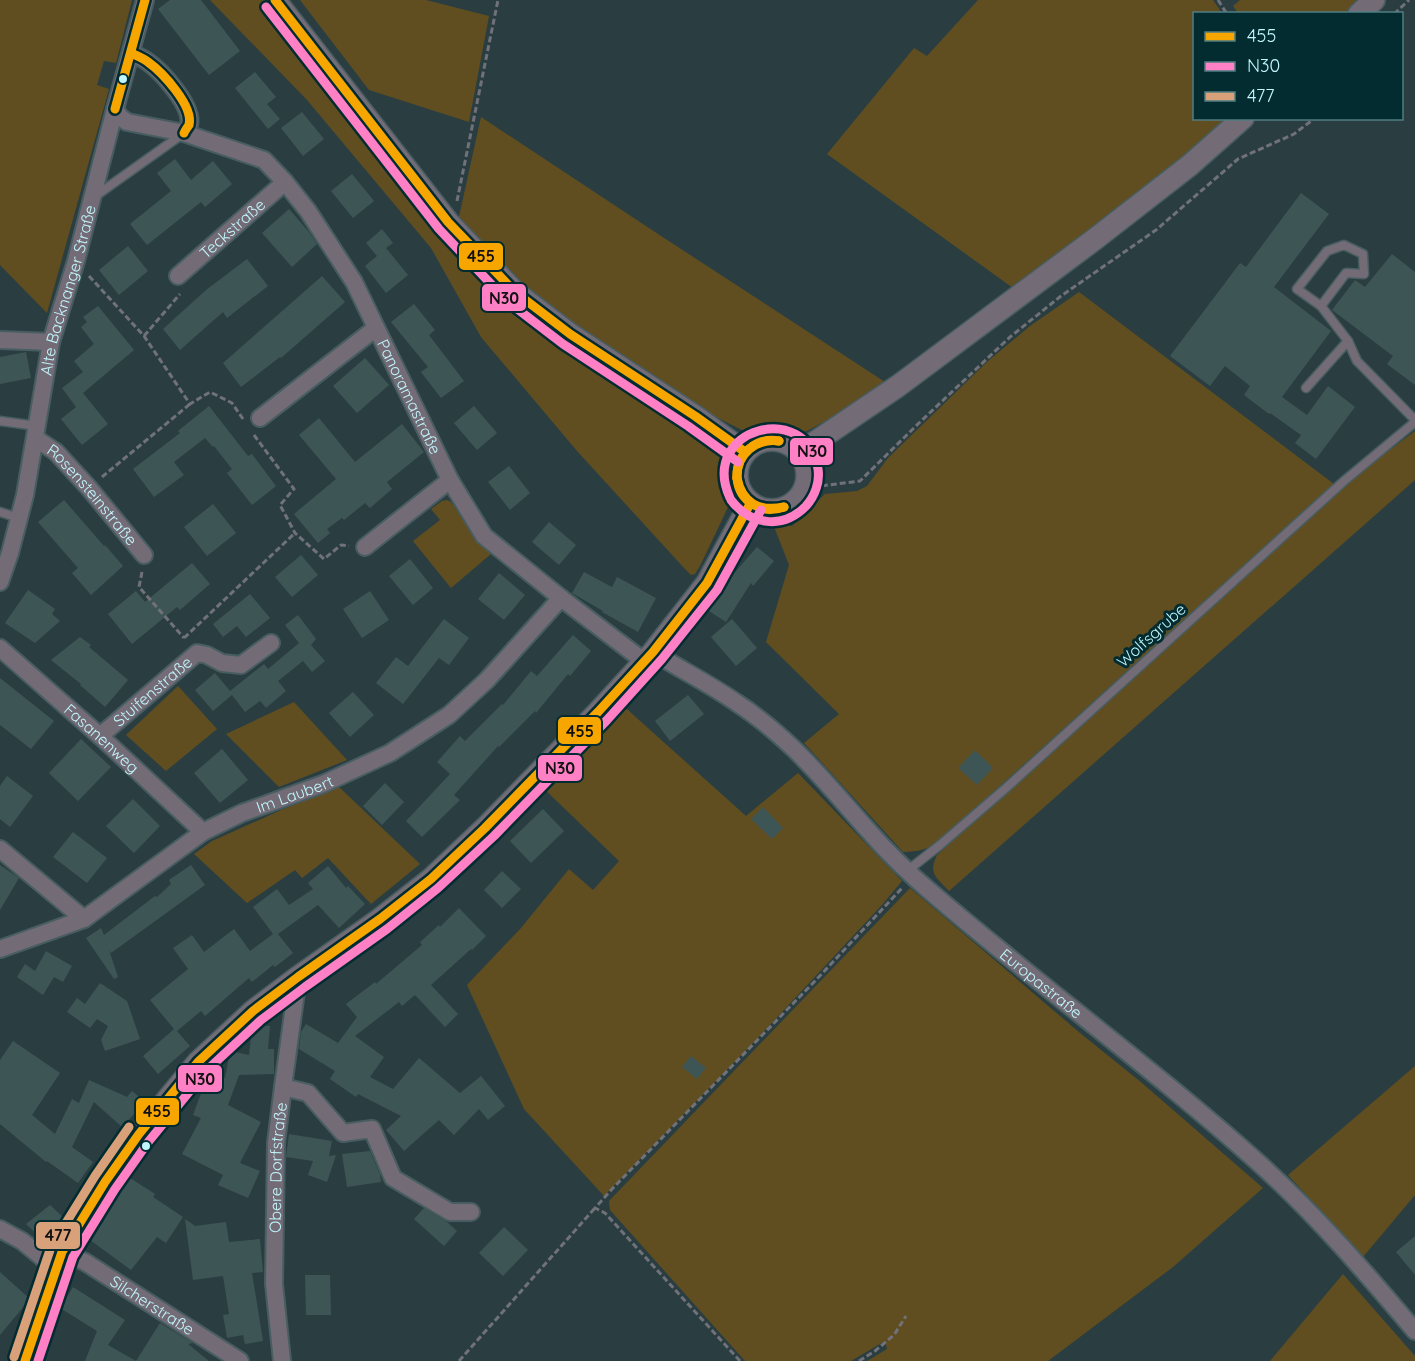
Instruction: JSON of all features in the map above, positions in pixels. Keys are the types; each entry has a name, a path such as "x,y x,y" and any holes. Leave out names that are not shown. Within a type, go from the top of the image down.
{"street":[{"name":"Alte Backnanger Straße","path":"0,582 19,518 51,342 76,261 145,0"},
{"path":"275,0 448,222 515,292 570,334 695,416 745,452"},
{"path":"1361,12 1374,0"},
{"path":"131,53 147,61 180,97 189,115 189,125 184,133"},
{"name":"Panoramastraße","path":"115,109 120,117 128,122 184,133 264,160 308,211 354,282 450,480 484,536 561,598 649,657"},
{"path":"799,453 898,386 1095,240 1190,165 1241,120"},
{"name":"Teckstraße","path":"178,276 285,182"},
{"path":"254,425 376,328"},
{"path":"0,340 51,342"},
{"name":"Rosensteinstraße","path":"36,432 90,488 144,555"},
{"path":"773,440 788,444 799,453 805,464 807,476 804,488 795,502 781,509 765,510 750,504 741,493 736,479 738,464 745,452 758,443 773,440"},
{"path":"365,547 450,480"},
{"path":"24,1361 58,1260 105,1182 198,1062 253,1011 380,919 430,879 485,828 649,657 707,583 750,504"},
{"name":"Im Laubert","path":"0,949 84,919 203,832 242,813 323,784 390,753 449,715 487,680 561,598"},
{"name":"Stuifenstraße","path":"100,736 197,653 207,655 222,663 242,665 271,643"},
{"name":"Fasanenweg","path":"0,648 100,736 203,832"},
{"name":"Europastraße","path":"649,657 739,704 768,726 794,749 910,874 1174,1090 1262,1166 1342,1247 1415,1331"},
{"path":"0,849 84,919"},
{"name":"Obere Dorfstraße","path":"282,1361 274,1284 276,1143 298,977"},
{"path":"283,1086 308,1093 343,1133 372,1129 393,1178 450,1212 471,1212"},
{"name":"Silcherstraße","path":"0,1229 58,1260 85,1262 240,1361"}],"lane":[{"path":"92,200 184,133"},
{"path":"1321,306 1346,273 1364,274 1363,254 1344,245 1327,251 1297,289 1321,306 1348,341 1357,361 1415,421"},
{"path":"1306,388 1348,341"},
{"path":"0,421 36,432"},
{"name":"Wolfsgrube","path":"910,874 1344,481 1415,421"},
{"path":"0,512 19,518"}],"path":[{"path":"448,222 457,202 498,0"},
{"path":"1396,12 1409,0"},
{"path":"804,488 860,482 1010,337 1061,296 1156,230 1238,159 1294,135 1309,120"},
{"path":"76,261 144,336 190,404"},
{"path":"144,336 187,286 178,276"},
{"path":"90,488 190,404 210,392 232,403 254,425 294,489 280,505 295,533 324,559 341,545 365,547"},
{"path":"144,555 140,587 184,638 295,533"},
{"path":"459,1361 612,1189 808,988 910,874"},
{"path":"596,1208 604,1213 740,1361"},
{"path":"858,1361 875,1351 894,1335 906,1316"}],"shaded area":[{"path":"0,0 132,0 116,63 104,61 97,85 109,89 47,313 0,265"},
{"path":"210,0 263,0 450,237 499,290 578,353 706,436 716,446 724,458 727,469 730,503 695,574 691,575 685,569 577,451 481,337 431,248 307,100"},
{"path":"300,0 426,0 489,16 469,122 369,90"},
{"path":"978,0 1213,0 1221,12 1193,12 1193,120 1228,120 1125,206 1013,288 827,154 914,48 927,56"},
{"path":"1240,0 1360,0 1348,12 1237,12 1233,6"},
{"path":"481,117 885,382 844,411 807,431 793,433 776,429 742,430 704,411 612,354 523,290 458,221"},
{"path":"1079,292 1334,484 938,842 921,850 903,852 804,743 839,714 766,642 789,565 773,524 792,526 825,494 857,491 867,486 888,458 988,361 1030,326"},
{"path":"1415,431 1415,480 949,891 940,882 933,871 937,855 1234,587 1339,488"},
{"path":"447,500 451,502 477,540 491,554 451,588 413,541 440,520 431,509"},
{"path":"178,686 217,729 166,771 126,735"},
{"path":"294,702 347,760 279,787 226,734"},
{"path":"619,702 746,816 798,773 902,881 754,1042 604,1196 524,1109 467,985 521,928 569,869 593,890 619,861 540,785"},
{"path":"339,787 420,864 371,904 328,858 302,878 295,870 247,903 194,854 212,841"},
{"path":"910,888 1263,1188 1173,1267 1048,1361 867,1361 887,1349 885,1341 851,1361 745,1361 610,1210 609,1201"},
{"path":"1415,1066 1415,1195 1363,1257 1288,1175"},
{"path":"1343,1274 1415,1356 1415,1361 1270,1361"}],"building":[{"path":"170,0 201,0 240,51 209,75 158,9"},
{"path":"255,72 276,97 267,104 280,119 268,129 235,88"},
{"path":"302,112 324,139 303,156 281,128"},
{"path":"175,159 191,180 213,161 232,184 205,207 201,202 147,245 130,224 171,191 157,173"},
{"path":"352,174 374,201 353,218 331,191"},
{"path":"1301,193 1329,214 1274,287 1331,331 1282,397 1307,415 1328,386 1355,407 1316,459 1295,443 1301,435 1244,395 1250,386 1225,366 1210,386 1170,356 1240,263 1246,267"},
{"path":"289,209 317,244 292,267 262,233"},
{"path":"382,229 393,243 386,248 408,275 386,293 365,266 377,256 366,243"},
{"path":"128,246 148,271 119,295 99,270"},
{"path":"1392,254 1415,272 1415,385 1387,364 1393,356 1332,310 1355,280 1365,287"},
{"path":"247,259 268,286 227,318 223,312 180,350 163,329 206,290"},
{"path":"322,276 345,302 281,358 241,387 223,363"},
{"path":"414,304 435,330 429,335 464,381 441,398 421,372 428,367 391,322"},
{"path":"98,306 134,350 83,393 108,424 82,445 61,419 76,407 62,388 83,372 74,361 94,344 81,327 87,322 83,317"},
{"path":"26,352 31,378 0,384 0,357"},
{"path":"365,358 389,385 357,413 333,386"},
{"path":"209,406 248,456 252,454 276,486 252,505 227,473 232,469 205,438 174,462 184,475 154,497 133,469 180,433 178,431"},
{"path":"474,406 497,433 477,450 454,423"},
{"path":"319,418 355,462 402,424 424,452 387,482 392,489 370,508 365,503 344,520 342,518 327,529 330,533 318,543 294,514 336,479 299,435"},
{"path":"509,466 530,493 510,510 488,482"},
{"path":"64,500 123,566 91,595 72,573 78,568 38,522"},
{"path":"213,504 236,533 207,556 184,527"},
{"path":"549,522 576,545 559,565 532,542"},
{"path":"757,547 774,561 753,586 751,583 726,622 706,609 715,595"},
{"path":"301,555 318,575 292,597 275,577"},
{"path":"410,559 433,588 413,605 389,576"},
{"path":"192,563 210,584 180,610 177,607 132,644 108,614 136,591 145,602"},
{"path":"584,572 612,587 617,577 656,598 638,632 572,593"},
{"path":"499,573 525,595 504,620 478,599"},
{"path":"28,590 55,609 52,614 60,621 35,643 5,623"},
{"path":"370,591 389,620 362,638 343,609"},
{"path":"250,594 270,618 246,637 237,626 223,637 213,624"},
{"path":"298,615 316,639 311,645 325,661 312,672 303,661 278,681 286,691 266,708 260,701 245,712 232,695 213,711 195,690 215,673 230,691 264,664 268,669 299,643 285,625"},
{"path":"444,619 469,638 449,665 439,658 403,704 376,683 396,657 408,666"},
{"path":"732,619 757,648 736,666 711,637"},
{"path":"573,635 591,651 570,676 568,674 536,713 535,711 498,746 454,795 460,800 422,837 406,821 450,774 437,762 460,736 465,741 503,705 531,671 537,676"},
{"path":"80,637 128,680 105,707 51,660"},
{"path":"0,678 54,721 31,749 0,725"},
{"path":"353,692 374,715 350,737 329,713"},
{"path":"688,695 704,714 670,741 655,721"},
{"path":"81,739 111,767 78,801 49,773"},
{"path":"222,749 248,780 220,803 194,773"},
{"path":"975,750 993,768 977,785 958,768"},
{"path":"7,776 33,796 10,827 0,819 0,786"},
{"path":"385,783 404,802 382,825 363,806"},
{"path":"133,799 160,826 134,853 106,826"},
{"path":"763,807 783,828 772,839 751,819"},
{"path":"543,809 564,831 531,863 510,841"},
{"path":"73,832 107,858 87,883 53,857"},
{"path":"0,865 19,878 0,910"},
{"path":"191,865 205,885 111,953 109,950 118,977 114,979 86,938 101,928 104,935 155,896 157,897 171,884 169,880"},
{"path":"328,866 346,888 348,886 365,904 339,928 318,905 278,934 293,953 252,982 249,978 205,1016 201,1011 177,1031 190,1046 158,1074 143,1056 174,1029 150,1000 188,969 173,948 192,935 204,952 234,929 250,951 273,934 253,907 277,889 289,905 313,889 308,883"},
{"path":"502,871 521,889 502,908 484,890"},
{"path":"459,908 486,936 431,985 458,1014 445,1027 415,995 402,1006 399,1002 355,1036 384,1057 370,1077 393,1089 419,1058 460,1093 481,1076 505,1106 488,1120 479,1109 454,1135 439,1120 404,1151 386,1130 401,1116 358,1094 356,1097 330,1079 335,1071 299,1049 301,1032 306,1024 338,1043 357,1017 346,1004 375,982 376,984 422,945 420,942 439,925 440,927"},
{"path":"46,951 72,966 63,982 54,977 43,995 17,977 25,964 35,971"},
{"path":"100,983 127,1001 140,1039 105,1051 101,1040 108,1026 97,1019 90,1028 67,1012 77,998 85,1004"},
{"path":"257,1025 270,1026 268,1049 274,1049 274,1074 239,1075 228,1105 261,1122 240,1163 260,1171 248,1198 218,1185 223,1175 182,1154 201,1118 193,1115 209,1072 225,1078 230,1051 249,1055 252,1029"},
{"path":"13,1041 60,1073 32,1115 55,1134 72,1099 79,1103 89,1080 127,1097 132,1091 145,1102 122,1127 94,1102 72,1147 93,1162 78,1183 46,1162 0,1124 0,1060"},
{"path":"691,1056 706,1068 697,1079 682,1067"},
{"path":"289,1134 332,1141 329,1156 336,1155 327,1182 308,1175 313,1161 286,1157"},
{"path":"370,1151 381,1182 347,1187 342,1154"},
{"path":"127,1176 155,1194 153,1197 183,1217 166,1243 157,1237 131,1270 86,1237"},
{"path":"50,1205 64,1218 43,1240 26,1224"},
{"path":"424,1208 457,1231 444,1246 414,1219"},
{"path":"185,1219 195,1226 226,1222 229,1242 260,1239 263,1272 252,1273 263,1341 245,1344 243,1335 227,1338 223,1315 229,1314 223,1276 193,1280"},
{"path":"504,1227 528,1250 503,1276 479,1253"},
{"path":"1415,1236 1415,1275 1396,1252"},
{"path":"0,1272 30,1299 0,1335"},
{"path":"305,1275 330,1275 331,1315 306,1315"},
{"path":"73,1287 125,1320 108,1345 136,1361 85,1361 97,1331 60,1308"},
{"path":"160,1323 193,1343 188,1344 209,1361 136,1361"}],"transit line":[{"name":"455","path":"115,109 145,0"},
{"name":"455","path":"275,0 448,222 515,292 570,334 695,416 745,452"},
{"name":"N30","path":"266,7 439,229 507,301 563,344 688,426 738,462"},
{"name":"455","path":"131,53 154,67 182,99 189,117 189,125 184,133"},
{"name":"N30","path":"730,498 724,474 729,454 741,440 758,431 777,429 796,434 810,447 818,469 817,484 809,502 797,514 777,521 757,519 748,515 731,500"},
{"name":"455","path":"737,478 740,462 749,449 763,442 779,441"},
{"name":"455","path":"737,478 740,462 749,449 763,442 779,441"},
{"name":"455","path":"737,478 743,494 753,504 767,508 784,507"},
{"name":"455","path":"737,478 742,494 753,505 768,509 784,507"},
{"name":"455","path":"25,1361 62,1252 105,1182 139,1134 198,1062 253,1011 431,879 485,828 653,652 707,583 750,504"},
{"name":"N30","path":"38,1361 73,1257 115,1189 149,1141 207,1070 261,1020 387,929 438,888 494,836 607,720 662,659 717,590 761,510"},
{"name":"477","path":"14,1357 51,1247 95,1176 129,1127"}]}
